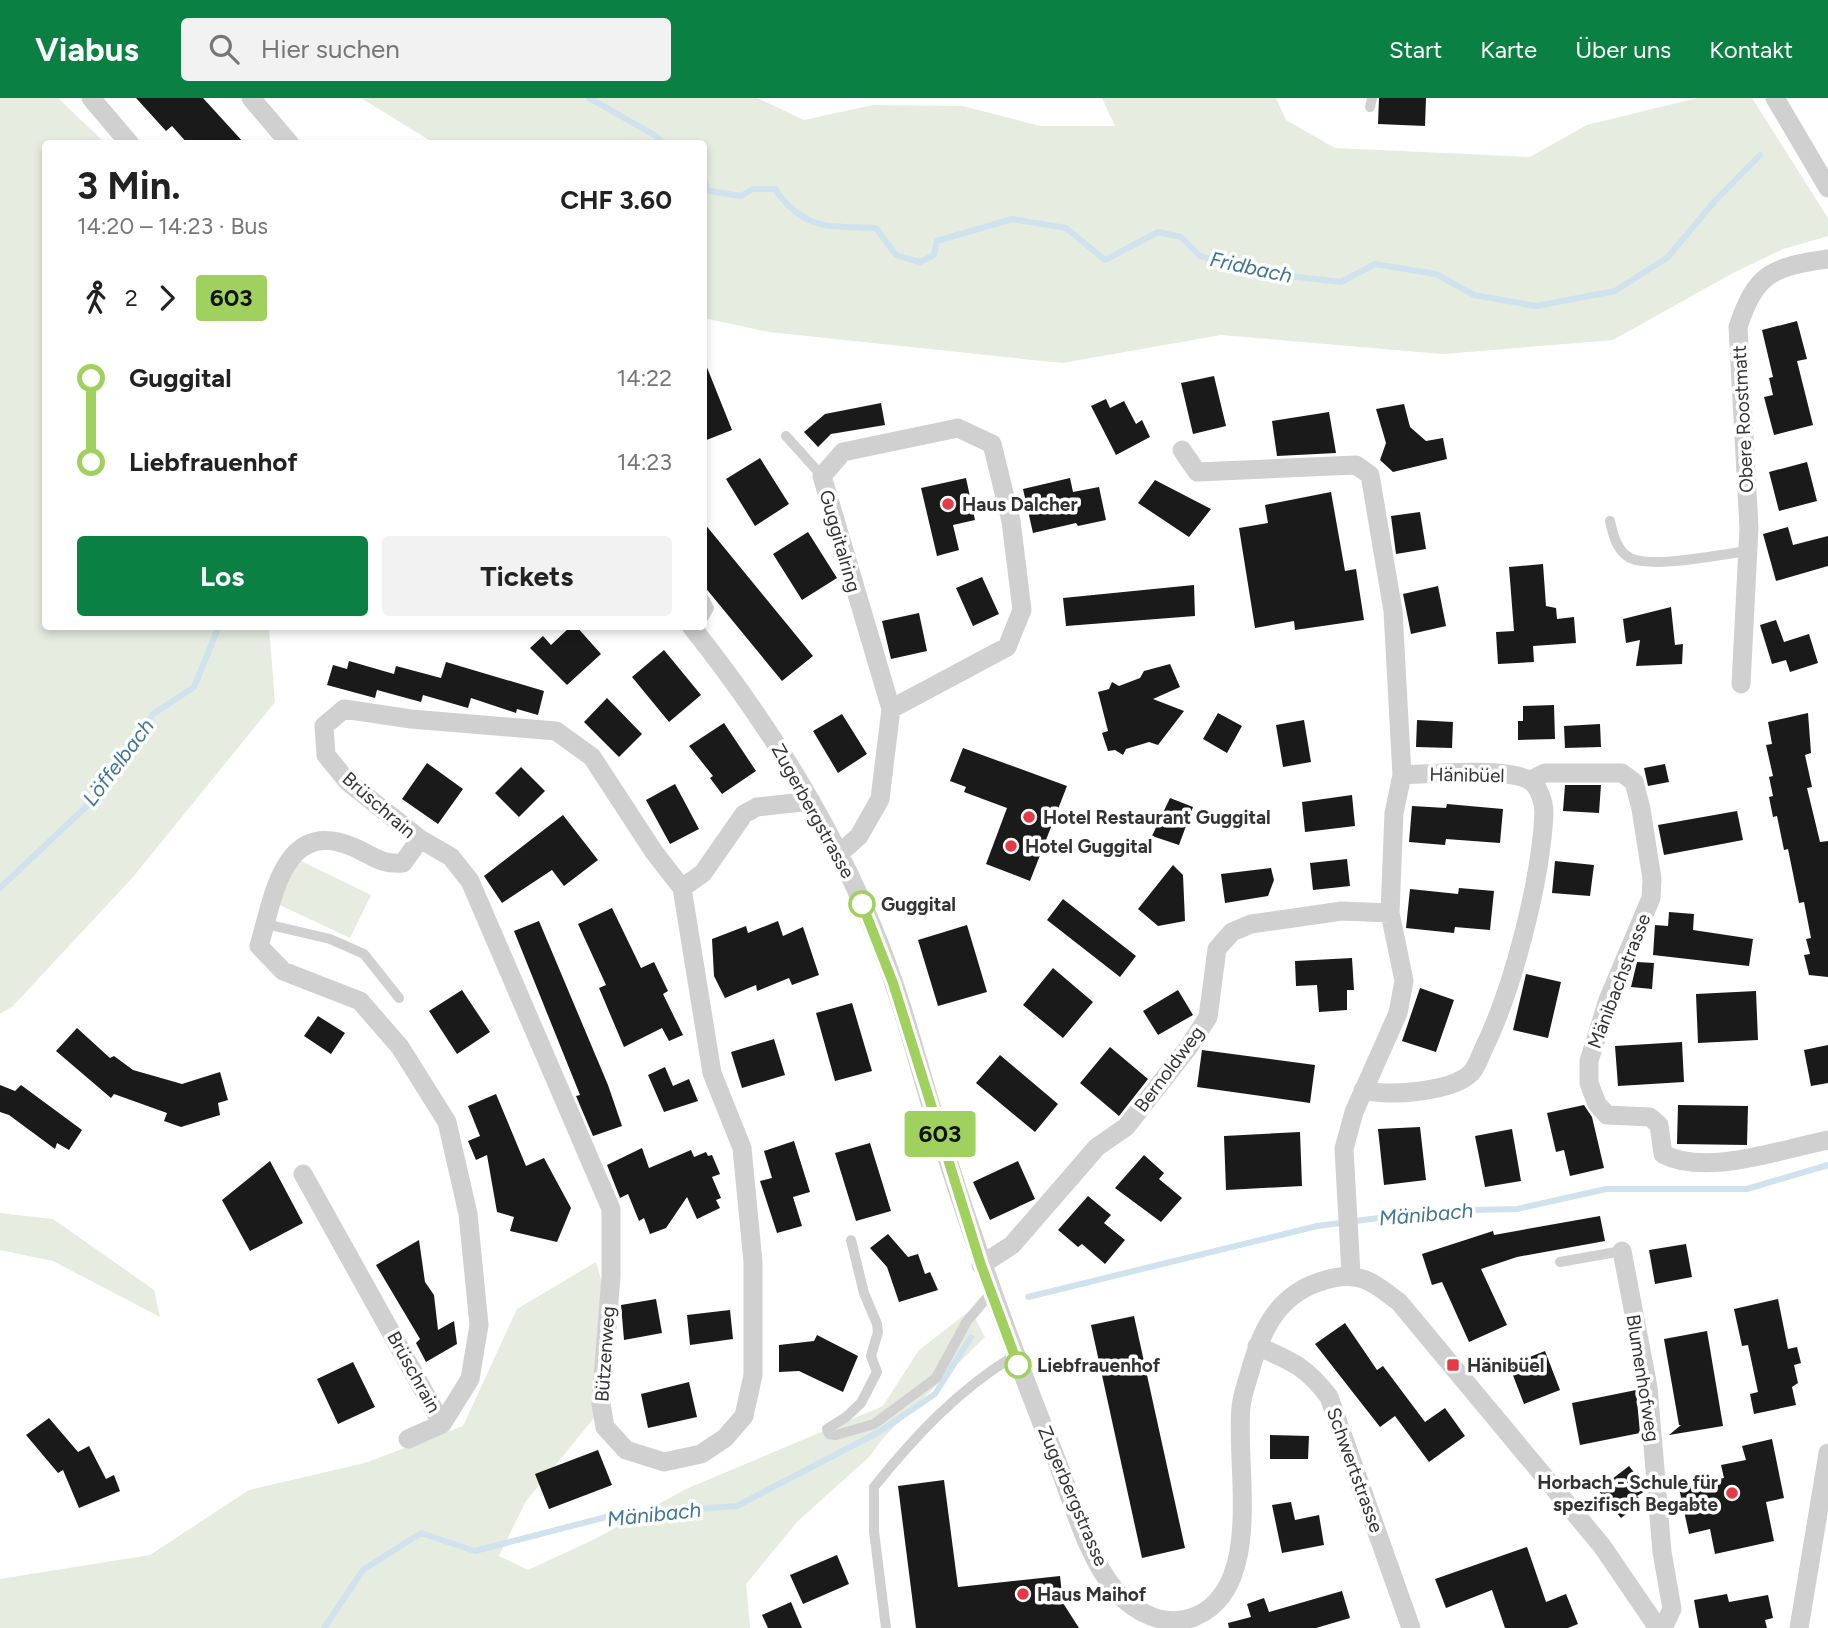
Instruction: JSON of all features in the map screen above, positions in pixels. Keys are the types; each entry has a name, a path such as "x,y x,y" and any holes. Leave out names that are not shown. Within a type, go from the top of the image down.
{"street":[{"path":"91,98 127,140"},
{"path":"251,98 287,140"},
{"path":"1775,98 1828,188"},
{"name":"Obere Roostmatt","path":"1741,684 1749,551 1738,327 1748,296 1766,276 1791,264 1828,259"},
{"name":"Guggitalring","path":"839,854 859,836 880,799 891,709 822,476 843,452 958,428 992,444 1011,521 1022,610 1007,647 891,709"},
{"name":"Hänibüel","path":"1182,450 1197,472 1356,465 1370,475 1392,611 1402,775 1394,813 1390,912 1404,981 1398,1013 1363,1090 1344,1149 1345,1206 1351,1274"},
{"name":"Zugerbergstrasse","path":"694,630 763,723 811,801 839,854 875,933 981,1265 1014,1356 1087,1538 1112,1587 1148,1615 1180,1625 1216,1603 1227,1588 1241,1546 1241,1405 1257,1346 1267,1324 1288,1299 1305,1287 1351,1274"},
{"name":"Brüschrain","path":"408,1439 442,1424 470,1378 479,1325 468,1214 447,1122 400,1046 360,1001 283,971 259,946 268,906 284,867 299,848 323,841 351,846 386,865 403,863 420,839 348,782 326,755 324,726 344,709 411,719 556,731 592,757 653,852 682,888"},
{"name":"Mänibachstrasse","path":"1531,780 1545,773 1622,773 1634,782 1641,809 1652,879 1651,898 1608,1000 1589,1061 1589,1083 1597,1104 1607,1115 1650,1117 1659,1125 1663,1154 1675,1161 1736,1161 1828,1140"},
{"name":"Hänibüel","path":"1363,1090 1379,1095 1448,1086 1472,1073 1491,1035 1530,911 1544,810 1539,791 1531,780 1507,774 1402,775"},
{"path":"682,888 703,873 744,814 757,807 811,801"},
{"name":"Bützenweg","path":"420,839 451,857 470,881 611,1209 611,1276 601,1404 605,1427 626,1450 664,1462 701,1454 725,1438 744,1416 753,1375 753,1262 742,1148 712,1073 682,888"},
{"name":"Bernoldweg","path":"981,1265 1012,1245 1097,1147 1126,1126 1188,1048 1208,1017 1217,949 1231,932 1251,925 1342,911 1390,912"},
{"name":"Brüschrain","path":"303,1174 442,1424"},
{"name":"Blumenhofweg","path":"1622,1251 1648,1387 1662,1552 1672,1609 1660,1628"},
{"path":"1351,1274 1374,1283 1399,1302 1602,1546 1660,1628"},
{"name":"Schwertstrasse","path":"1257,1346 1293,1362 1312,1375 1329,1397 1411,1628"},
{"path":"1799,1628 1828,1453"}],"lane":[{"path":"786,436 822,476"},
{"path":"1610,521 1614,541 1629,557 1649,562 1749,551"},
{"path":"266,924 330,939 365,954 400,998"},
{"path":"851,1240 864,1293 877,1324 878,1332 871,1356 877,1372 861,1403 827,1429 829,1434 874,1424 936,1378 967,1321 993,1295"},
{"path":"1560,1262 1622,1251"},
{"path":"886,1628 874,1531 874,1487 936,1416 994,1368 1014,1356"}],"shaded area":[{"path":"0,98 58,98 102,140 42,140 42,630 269,630 275,702 133,877 13,1006 0,1014"},
{"path":"361,98 757,98 804,120 873,105 963,106 1040,126 1115,126 1102,98 1276,98 1286,120 1335,148 1530,157 1587,125 1697,98 1752,98 1828,218 1828,236 1783,249 1733,273 1613,340 1443,354 1221,335 1062,363 769,332 707,319 707,140 429,140"},
{"path":"299,860 371,895 350,938 278,904"},
{"path":"0,1213 53,1219 154,1290 160,1317 53,1261 0,1250"},
{"path":"596,1262 611,1315 594,1418 526,1501 499,1556 528,1570 595,1539 686,1489 883,1406 919,1350 971,1310 985,1337 884,1437 869,1457 798,1521 746,1584 750,1628 0,1628 0,1579 150,1555 249,1490 365,1463 463,1426 517,1309"}],"building":[{"path":"136,98 203,98 241,140 184,140 172,126 166,131"},
{"path":"1379,98 1426,98 1425,126 1378,124"},
{"path":"1797,321 1807,359 1797,361 1813,425 1774,435 1764,397 1773,395 1769,378 1773,377 1762,330"},
{"path":"707,368 732,430 707,440"},
{"path":"1214,376 1226,426 1193,434 1181,383"},
{"path":"1106,399 1110,408 1124,401 1136,424 1142,420 1150,437 1116,455 1091,406"},
{"path":"881,403 885,425 831,434 818,447 804,432 825,414"},
{"path":"1404,404 1410,427 1426,441 1443,438 1447,459 1393,472 1380,460 1386,443 1376,409"},
{"path":"1329,412 1336,453 1277,456 1272,421"},
{"path":"760,458 789,504 755,526 726,479"},
{"path":"1807,462 1817,501 1779,511 1769,472"},
{"name":"Haus Dalcher","path":"966,478 975,520 953,525 959,550 937,556 921,488"},
{"path":"1070,478 1073,492 1099,487 1106,520 1078,526 1076,523 1033,533 1023,489"},
{"path":"1155,480 1211,509 1189,537 1138,503"},
{"path":"1331,492 1345,571 1356,569 1364,620 1295,630 1294,621 1255,628 1239,528 1268,523 1265,505"},
{"path":"1420,512 1426,549 1396,554 1391,516"},
{"path":"707,527 813,656 782,681 707,590"},
{"path":"1788,527 1793,545 1828,536 1828,566 1776,581 1763,534"},
{"path":"808,532 837,578 802,600 773,554"},
{"path":"1543,564 1546,606 1556,608 1557,619 1574,617 1576,643 1533,646 1534,662 1498,664 1496,632 1514,631 1509,567"},
{"path":"982,577 999,614 973,626 956,588"},
{"path":"1194,585 1195,616 1066,626 1063,598"},
{"path":"1438,586 1446,626 1411,634 1403,594"},
{"path":"1671,607 1675,645 1683,644 1682,664 1636,666 1640,640 1626,643 1623,619"},
{"path":"919,613 927,651 891,659 882,621"},
{"path":"1776,620 1784,642 1809,634 1818,663 1790,672 1786,660 1772,664 1760,625"},
{"path":"567,630 580,630 601,654 567,685 530,648 543,636 551,645"},
{"path":"664,650 701,695 669,722 632,677"},
{"path":"349,661 394,674 396,666 441,678 446,662 544,691 538,715 517,709 516,713 471,698 468,708 423,695 421,702 377,690 375,698 327,685 333,665 347,669"},
{"path":"1170,664 1180,687 1153,699 1184,711 1158,745 1149,742 1126,749 1123,755 1115,750 1108,751 1102,733 1108,731 1098,692 1109,689 1112,682 1119,686 1140,678 1144,671"},
{"path":"607,698 642,734 619,757 584,722"},
{"path":"1554,705 1555,739 1518,740 1518,721 1523,721 1523,706"},
{"path":"1218,713 1242,726 1227,753 1203,739"},
{"path":"1808,713 1811,753 1805,755 1812,787 1807,788 1820,842 1828,841 1828,977 1809,975 1804,955 1810,954 1806,939 1811,938 1804,902 1799,903 1788,849 1784,850 1777,816 1773,817 1769,797 1773,796 1769,777 1773,776 1766,745 1772,744 1768,722"},
{"path":"842,714 867,754 838,773 813,731"},
{"path":"1304,720 1311,762 1283,767 1276,725"},
{"path":"1417,720 1453,722 1452,748 1416,747"},
{"path":"724,723 756,771 722,794 710,778 713,776 689,746"},
{"path":"1600,724 1601,747 1565,748 1564,726"},
{"name":"Hotel Restaurant Guggital","path":"963,748 1067,786 1030,881 986,864 1007,808 964,792 966,787 950,781"},
{"path":"427,763 463,789 438,824 402,799"},
{"path":"1665,764 1669,782 1648,786 1644,768"},
{"path":"521,767 545,791 519,817 495,793"},
{"path":"675,784 699,829 670,844 646,800"},
{"path":"1565,785 1601,785 1599,813 1563,811"},
{"path":"1352,795 1355,826 1305,832 1302,802"},
{"path":"1170,798 1193,807 1179,845 1152,836"},
{"path":"1447,804 1503,809 1500,843 1446,839 1445,845 1409,842 1412,806 1446,808"},
{"path":"1737,811 1743,840 1664,855 1658,825"},
{"path":"563,815 598,860 564,886 552,870 502,903 484,876"},
{"path":"1347,859 1350,886 1313,890 1310,863"},
{"path":"1555,861 1594,865 1590,896 1552,893"},
{"path":"1173,865 1183,875 1185,921 1158,926 1138,909"},
{"path":"1271,868 1274,880 1268,896 1225,903 1221,874"},
{"path":"1459,888 1494,891 1490,930 1455,927 1454,933 1406,928 1410,889 1458,894"},
{"path":"1063,899 1136,956 1120,977 1047,920"},
{"path":"612,908 641,968 654,962 668,991 663,994 683,1035 669,1041 662,1028 624,1047 599,988 606,985 578,924"},
{"path":"1669,912 1694,914 1693,930 1753,939 1749,966 1653,955 1655,925 1668,926"},
{"path":"539,921 608,1085 622,1126 593,1136 576,1096 580,1095 514,931"},
{"path":"778,921 783,936 803,927 819,975 792,985 789,978 757,991 756,985 725,998 714,976 712,939 746,926 748,933"},
{"path":"967,925 987,992 938,1006 918,940"},
{"path":"1352,958 1354,990 1347,990 1347,1010 1319,1012 1317,985 1296,986 1295,961"},
{"path":"1637,962 1654,963 1652,989 1631,987"},
{"path":"1053,968 1093,1002 1063,1038 1023,1005"},
{"path":"1526,974 1561,982 1548,1038 1513,1030"},
{"path":"1420,988 1454,1000 1436,1052 1402,1041"},
{"path":"462,990 490,1032 457,1054 429,1011"},
{"path":"1178,990 1193,1015 1158,1035 1143,1011"},
{"path":"1756,991 1758,1040 1698,1043 1696,994"},
{"path":"852,1003 872,1071 835,1081 816,1013"},
{"path":"318,1016 345,1033 331,1054 304,1036"},
{"path":"77,1028 110,1058 114,1056 133,1070 182,1084 220,1072 228,1100 218,1103 220,1115 181,1127 164,1121 167,1113 114,1094 111,1098 56,1051"},
{"path":"774,1039 785,1075 742,1088 731,1052"},
{"path":"1682,1042 1684,1082 1618,1086 1615,1046"},
{"path":"1828,1045 1828,1083 1811,1086 1804,1050"},
{"path":"1110,1047 1148,1079 1119,1116 1080,1083"},
{"path":"1202,1050 1315,1065 1310,1103 1197,1087"},
{"path":"1000,1055 1058,1104 1035,1132 976,1083"},
{"path":"665,1067 673,1086 689,1079 698,1101 664,1112 648,1075"},
{"path":"0,1085 15,1091 21,1085 82,1130 69,1150 57,1143 55,1149 9,1115 0,1112"},
{"path":"496,1094 526,1166 544,1158 571,1208 557,1242 510,1231 514,1217 497,1212 487,1155 476,1160 468,1141 480,1136 468,1106"},
{"path":"1584,1105 1592,1117 1604,1168 1570,1176 1564,1150 1556,1152 1547,1113"},
{"path":"1678,1105 1748,1106 1747,1145 1677,1144"},
{"path":"1420,1127 1426,1180 1384,1185 1378,1129"},
{"path":"1512,1129 1521,1181 1485,1187 1475,1136"},
{"path":"1300,1132 1302,1186 1226,1190 1224,1136"},
{"path":"794,1141 810,1192 793,1197 802,1226 777,1233 760,1181 772,1178 764,1151"},
{"path":"870,1143 891,1211 856,1221 835,1153"},
{"path":"642,1148 649,1168 691,1150 694,1157 706,1152 708,1156 712,1155 720,1174 712,1177 721,1198 716,1200 720,1208 697,1219 687,1197 666,1228 650,1234 644,1218 639,1221 628,1194 620,1198 607,1165"},
{"path":"1144,1155 1164,1173 1159,1179 1182,1198 1161,1222 1115,1188"},
{"path":"270,1161 303,1223 250,1251 222,1200"},
{"path":"1018,1161 1035,1199 990,1220 973,1182"},
{"path":"1088,1196 1111,1215 1104,1223 1125,1240 1105,1264 1082,1244 1078,1247 1058,1230"},
{"path":"1600,1216 1605,1241 1517,1257 1481,1269 1507,1325 1469,1342 1442,1282 1432,1285 1422,1254 1493,1231 1494,1235"},
{"path":"888,1234 908,1257 918,1254 925,1274 930,1272 938,1290 899,1302 887,1267 870,1248"},
{"path":"419,1240 425,1282 434,1295 438,1330 454,1321 457,1344 426,1362 416,1343 420,1339 376,1265"},
{"path":"1686,1244 1692,1277 1655,1284 1649,1250"},
{"path":"656,1299 662,1333 624,1340 621,1305"},
{"path":"1778,1299 1788,1349 1797,1347 1801,1363 1794,1365 1798,1383 1792,1387 1796,1405 1754,1414 1750,1394 1758,1392 1748,1345 1742,1346 1734,1309"},
{"path":"730,1310 733,1339 690,1345 687,1315"},
{"path":"1134,1316 1185,1548 1142,1558 1091,1325"},
{"path":"1345,1323 1377,1370 1383,1366 1425,1422 1445,1408 1465,1436 1429,1462 1395,1416 1380,1427 1315,1344"},
{"path":"1707,1331 1723,1426 1669,1435 1681,1425 1664,1339"},
{"path":"817,1335 858,1356 843,1392 799,1371 779,1372 779,1345 814,1341"},
{"path":"1545,1351 1560,1390 1524,1404 1509,1365"},
{"path":"353,1362 375,1407 338,1424 317,1379"},
{"path":"689,1382 697,1417 648,1428 641,1394"},
{"path":"1636,1390 1640,1433 1580,1445 1572,1403"},
{"path":"49,1418 78,1452 89,1446 106,1479 114,1475 120,1491 79,1508 63,1470 58,1473 26,1435"},
{"path":"1270,1435 1309,1436 1308,1459 1270,1459"},
{"name":"Horbach - Schule für spezifisch Begabte","path":"1772,1439 1784,1498 1766,1502 1774,1541 1715,1554 1710,1529 1689,1534 1679,1488 1724,1478 1721,1465 1746,1460 1742,1446"},
{"path":"598,1450 612,1485 549,1509 535,1474"},
{"path":"1629,1466 1644,1485 1645,1491 1637,1496 1642,1502 1621,1518 1598,1490"},
{"path":"944,1480 958,1587 1060,1576 1063,1603 1079,1628 916,1628 898,1486"},
{"path":"1291,1502 1295,1520 1319,1515 1324,1545 1282,1553 1272,1505"},
{"path":"1527,1547 1546,1602 1566,1594 1578,1624 1568,1628 1505,1628 1492,1590 1446,1608 1435,1579"},
{"path":"837,1555 849,1584 803,1604 790,1575"},
{"path":"1342,1591 1350,1618 1316,1628 1229,1628 1228,1623 1251,1617 1247,1604 1264,1598 1269,1612"},
{"path":"1727,1594 1729,1602 1768,1595 1773,1618 1765,1620 1767,1628 1699,1628 1694,1600"},
{"path":"791,1602 802,1628 768,1628 762,1615"}],"waterway":[{"path":"589,98 660,140"},
{"name":"Fridbach","path":"707,190 741,196 753,189 775,189 796,213 807,219 831,226 876,228 896,255 920,262 934,255 937,241 1012,219 1066,228 1105,260 1158,232 1181,237 1200,256 1255,272 1341,282 1375,264 1436,274 1474,295 1536,306 1615,291 1668,257 1714,202 1760,155"},
{"name":"Löffelbach","path":"0,888 92,801 153,714 194,687 217,630"},
{"name":"Mänibach","path":"1028,1297 1317,1226 1433,1211 1517,1209 1606,1189 1747,1189 1828,1165"},
{"name":"Mänibach","path":"324,1628 363,1570 421,1533 475,1551 614,1515 737,1506 879,1432 935,1394 971,1337"}],"bus line":[{"name":"603","path":"862,904 893,983 981,1265 1018,1365"}],"place":[{"name":"Haus Dalcher","path":"948,504"},
{"name":"Hotel Restaurant Guggital","path":"1029,817"},
{"name":"Hotel Guggital","path":"1011,846"},
{"name":"Guggital","path":"862,904"},
{"name":"Liebfrauenhof","path":"1018,1365"},
{"name":"Hänibüel","path":"1453,1365"},
{"name":"Horbach - Schule für spezifisch Begabte","path":"1732,1493"},
{"name":"Haus Maihof","path":"1023,1594"}]}
